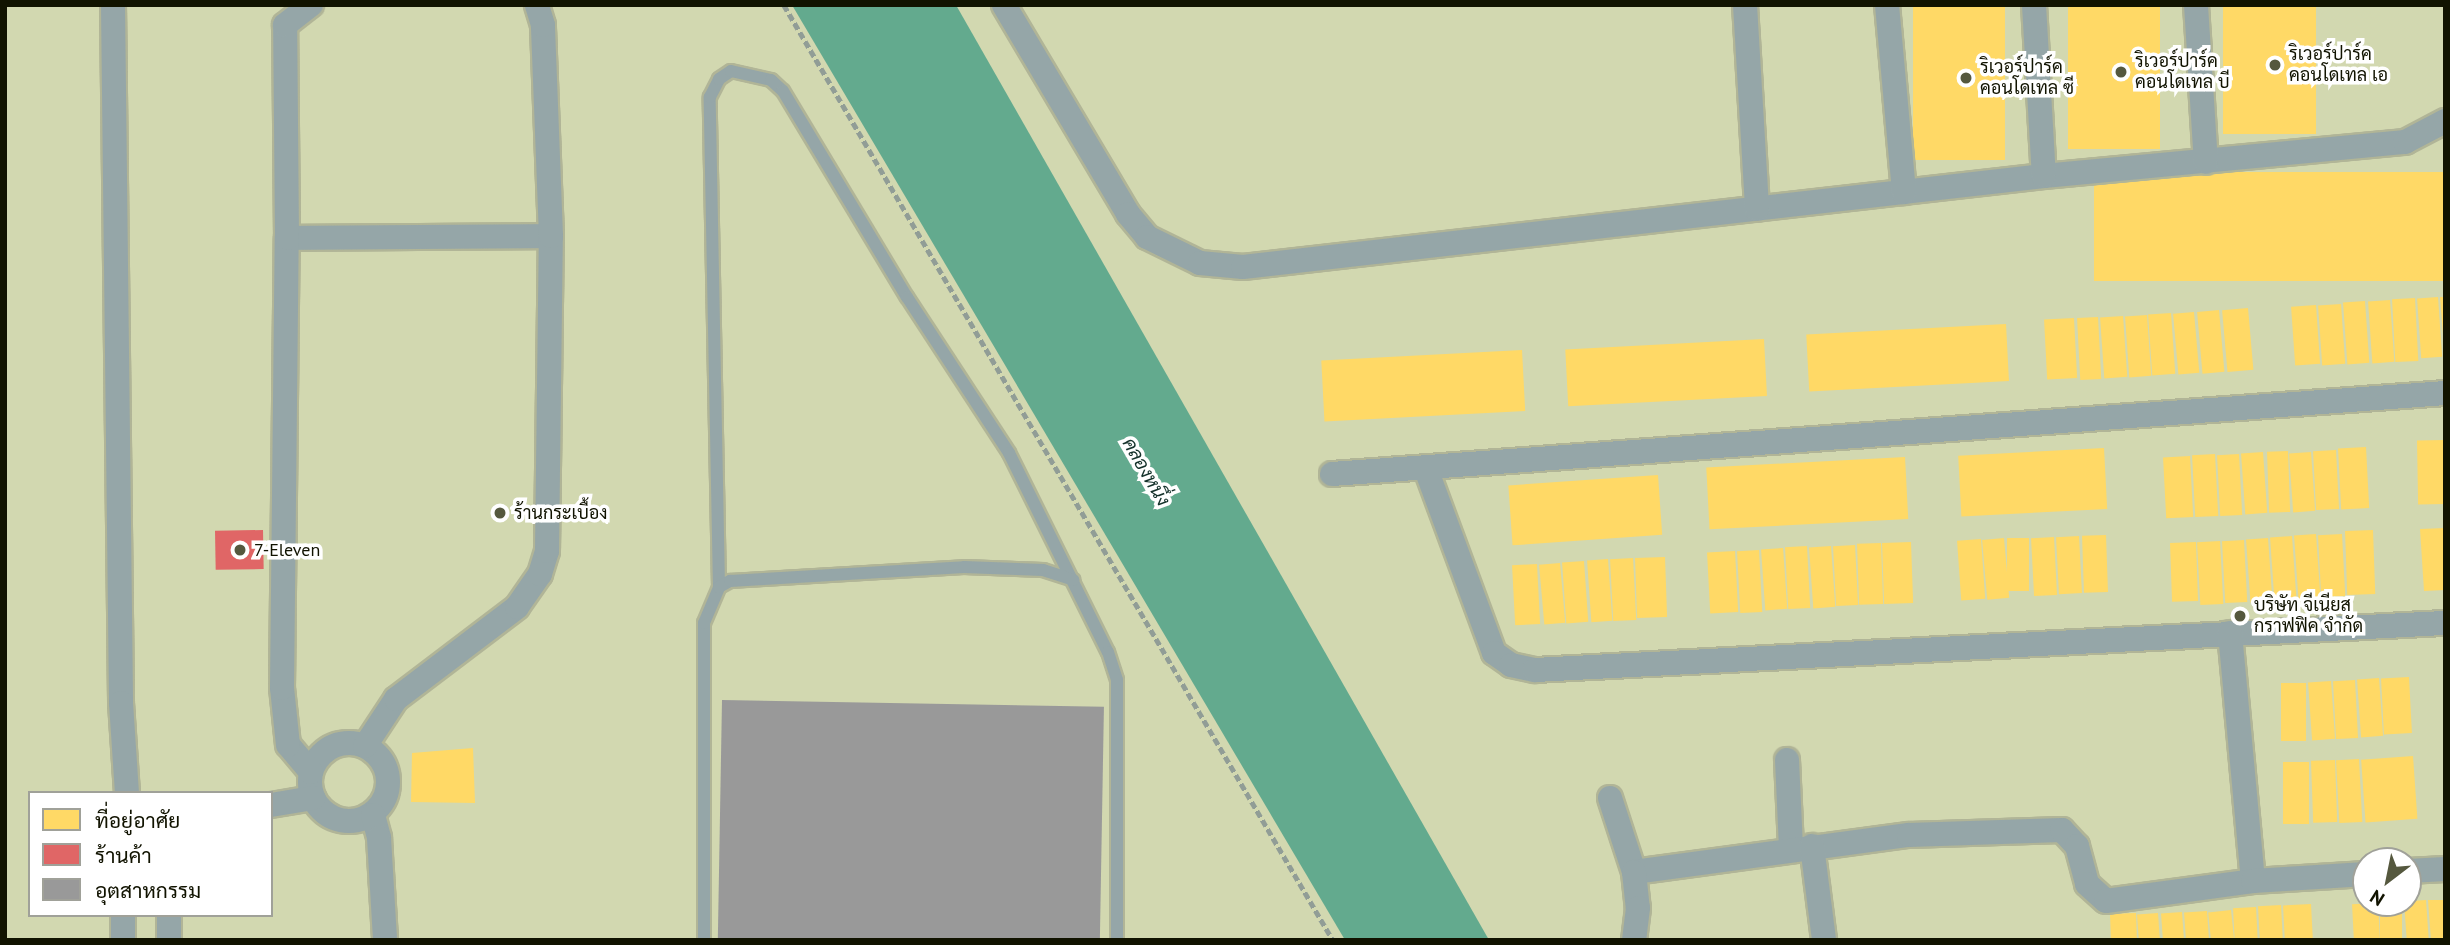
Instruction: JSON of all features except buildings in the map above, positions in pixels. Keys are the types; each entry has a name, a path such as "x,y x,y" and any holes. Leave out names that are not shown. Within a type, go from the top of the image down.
{"street":[{"path":"113,5 121,703 127,791"},
{"path":"311,5 284,15 287,238 282,688 288,745 311,772 313,798 328,816 351,822 373,815 387,795 388,772 375,752 365,746 338,744 326,750 311,772"},
{"path":"365,746 396,699 503,620 540,574 547,551 551,236 543,25 537,5"},
{"path":"1004,5 1128,214 1147,237 1200,263 1243,267 2044,176 2405,142 2445,121"},
{"path":"1745,5 1757,209"},
{"path":"1887,5 1904,192"},
{"path":"2034,5 2044,176"},
{"path":"2196,5 2206,162"},
{"path":"287,238 551,236"},
{"path":"1332,474 2445,393"},
{"path":"1426,469 1480,626 1494,653 1511,665 1535,670 2445,623"},
{"path":"2230,633 2253,881"},
{"path":"1787,760 1801,847 1824,940"},
{"path":"273,805 313,798"},
{"path":"1610,798 1634,872 1639,908 1634,940"},
{"path":"373,815 379,838 385,940"},
{"path":"1634,872 1801,847 1909,835 2062,830 2077,846 2088,884 2106,901 2253,881 2352,875"},
{"path":"2422,870 2445,869"},
{"path":"123,917 123,940"},
{"path":"169,917 169,940"}],"lane":[{"path":"704,940 704,623 719,587 710,110 719,79 732,71 771,80 783,91 907,298 1009,453 1073,580 1117,680 1117,940"},
{"path":"719,587 730,581 964,567 1043,570 1073,580"}],"path":[{"path":"784,5 1334,940"}],"water":[{"name":"คลองหนึ่ง","path":"792,5 956,5 1489,940 1345,940"}],"place":[{"name":"ริเวอร์ปาร์ค คอนโดเทล เอ","path":"2275,65"},
{"name":"ริเวอร์ปาร์ค คอนโดเทล บี","path":"2121,72"},
{"name":"ริเวอร์ปาร์ค คอนโดเทล ซี","path":"1966,78"},
{"name":"ร้านกระเบื้อง","path":"500,513"},
{"name":"7-Eleven","path":"240,550"},
{"name":"บริษัท จีเนียส กราฟฟิค จำกัด","path":"2240,616"}]}
